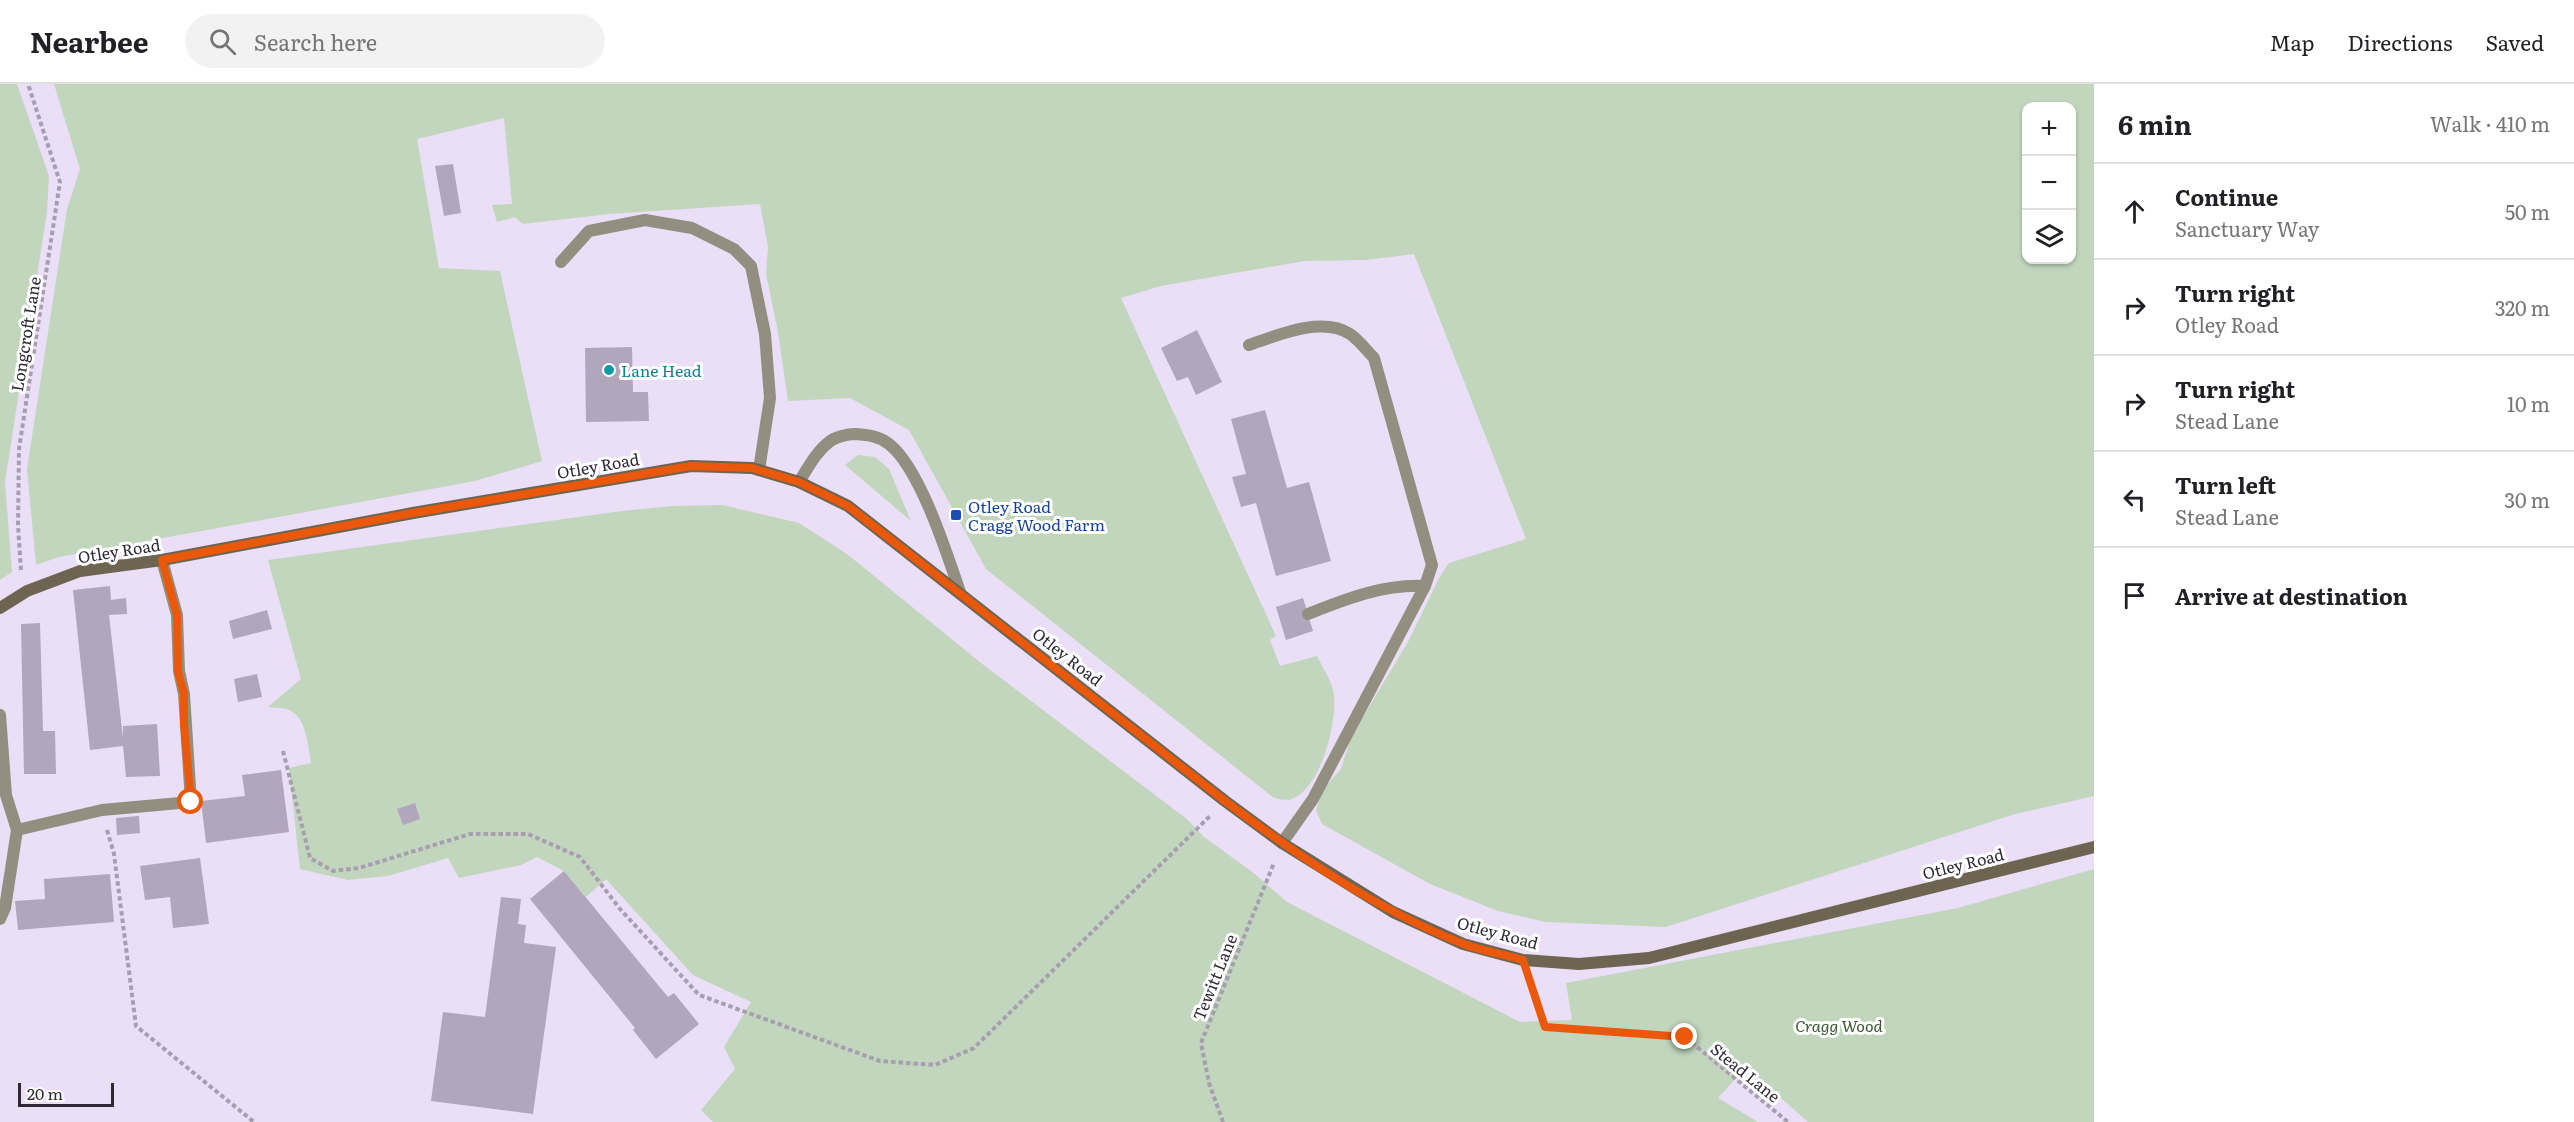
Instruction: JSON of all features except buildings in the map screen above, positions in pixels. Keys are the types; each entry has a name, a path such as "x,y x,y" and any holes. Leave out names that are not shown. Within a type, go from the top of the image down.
{"street":[{"path":"561,262 589,231 645,220 692,228 734,249 751,266 765,334 770,398 759,470"},
{"path":"1249,345 1287,332 1326,326 1350,334 1374,358 1432,565 1425,586 1313,799 1282,843"},
{"path":"799,482 817,454 831,441 850,434 872,435 889,444 903,458 940,532 960,592"},
{"name":"Otley Road","path":"0,608 27,591 80,572 162,560 413,513 691,466 759,470 799,482 848,506 1282,843 1393,912 1463,944 1523,960 1579,964 1649,958 2094,847"},
{"path":"17,830 102,810 191,802 184,724 184,694 178,671 177,615 162,560"},
{"path":"1308,614 1356,596 1401,585 1425,586"},
{"path":"0,715 6,795 17,830 5,908 0,919"}],"path":[{"name":"Longcroft Lane","path":"27,591 19,562 19,449 60,182 28,84"},
{"path":"283,751 310,858 333,871 359,868 470,834 528,834 580,857 620,909 699,995 880,1061 935,1065 974,1048 1225,801"},
{"path":"102,810 114,854 136,1026 254,1122"},
{"name":"Tewitt Lane","path":"1223,1122 1209,1083 1201,1043 1282,843"},
{"name":"Stead Lane","path":"1523,960 1545,1027 1685,1037 1788,1122"}],"green space":[{"path":"0,84 17,84 49,176 47,212 5,482 12,572 0,580"},
{"path":"54,84 2094,84 2094,796 2015,814 1666,927 1545,922 1498,911 1430,884 1322,824 1316,810 1324,788 1341,769 1351,737 1409,640 1439,578 1449,563 1526,539 1414,254 1366,260 1304,261 1161,286 1121,298 1276,636 1270,640 1280,666 1317,656 1332,685 1333,722 1319,769 1302,793 1292,799 1283,800 1274,798 986,569 909,430 850,398 788,401 778,332 766,274 768,247 760,204 609,214 523,224 515,217 497,222 492,205 512,204 504,118 417,139 439,268 500,271 542,461 475,481 59,557 36,565 27,469 67,209 80,169"},
{"path":"858,455 875,457 889,469 911,521 845,465"},
{"name":"Cragg Wood","path":"722,505 799,523 847,554 981,663 1188,820 1204,837 1255,874 1287,902 1520,1022 1572,1020 1566,983 1958,908 2094,869 2094,1122 1808,1122 1746,1067 1718,1098 1758,1122 713,1122 701,1110 735,1069 724,1047 751,1002 693,975 606,879 586,897 564,871 537,857 521,865 459,878 448,858 388,876 348,880 300,869 289,768 311,763 306,734 300,720 291,711 268,707 301,679 268,560 622,511 672,506"}],"place":[{"name":"Lane Head","path":"609,370"},
{"name":"Otley Road Cragg Wood Farm","path":"956,515"}],"route":[{"path":"191,802 184,724 184,694 178,671 177,615 162,560 413,513 691,466 752,468 799,482 848,506 1282,843 1393,912 1463,944 1523,960 1545,1027 1685,1037"}]}
